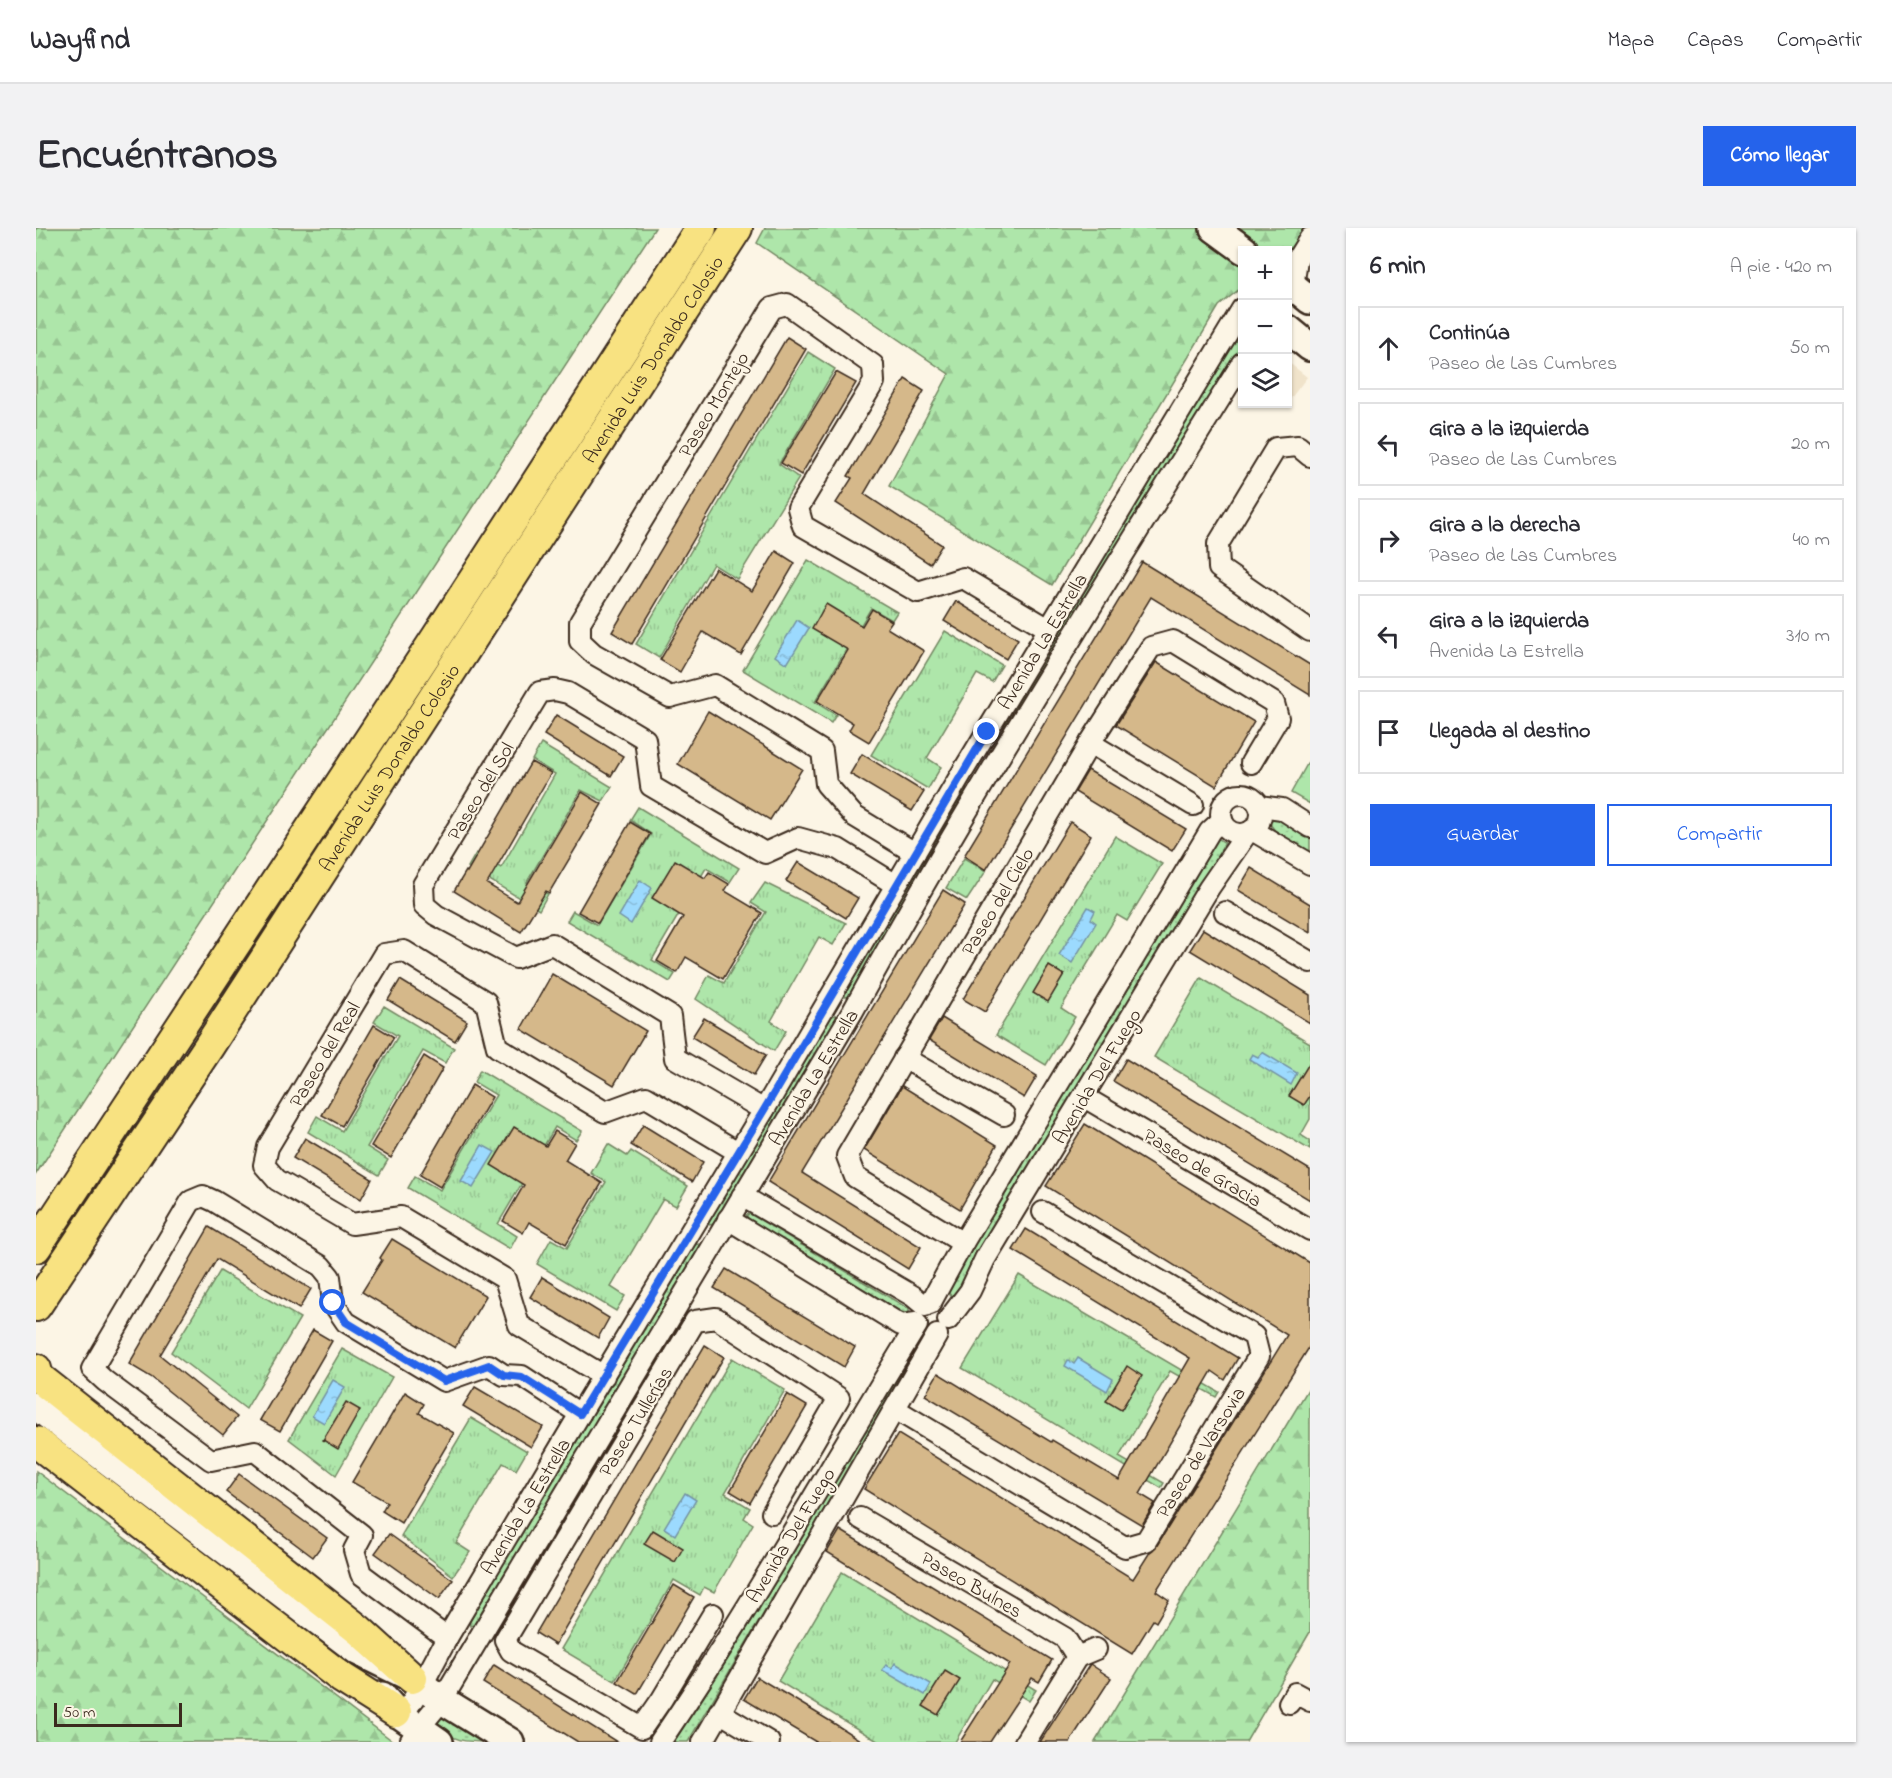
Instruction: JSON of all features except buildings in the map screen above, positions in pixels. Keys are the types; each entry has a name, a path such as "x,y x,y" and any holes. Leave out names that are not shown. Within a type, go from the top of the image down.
{"main road":[{"name":"Avenida Luis Donaldo Colosio","path":"36,1247 450,617 701,228"},
{"name":"Avenida Luis Donaldo Colosio","path":"36,1325 43,1296 222,1027 737,228"},
{"path":"1214,228 1239,246"},
{"path":"1292,332 1310,347"},
{"path":"36,1369 38,1377 359,1630 425,1688"},
{"path":"36,1406 356,1657 413,1728"},
{"path":"36,1420 356,1657 425,1688 510,1742"},
{"path":"36,1442 342,1678 413,1728"}],"street":[{"path":"1294,281 1310,238"},
{"name":"Paseo Montejo","path":"915,853 854,816 826,784 822,751 715,685 670,697 594,654 580,641 580,622 772,308 787,304 873,365 874,382 798,508 802,526 918,592 963,578 1041,624"},
{"name":"Avenida La Estrella","path":"425,1688 447,1638 574,1410 692,1228 764,1110 987,732 1041,624 1238,315"},
{"name":"Avenida La Estrella","path":"425,1688 728,1219 853,1011 906,913 1238,370"},
{"path":"1310,456 1298,446 1276,448 1218,544 1219,568 1310,631"},
{"name":"Paseo del Cielo","path":"957,1239 855,1177 847,1156 1090,743 1151,647 1173,641 1274,703 1278,718 1251,764"},
{"name":"Paseo del Sol","path":"764,1110 675,1058 670,1016 552,944 516,958 436,915 424,904 423,885 540,692 555,690 568,693 645,739 651,786 765,853 798,838 838,849 896,885"},
{"path":"987,732 1008,746"},
{"path":"1090,743 1193,805"},
{"path":"963,771 984,784"},
{"path":"1249,831 1260,820 1259,806 1251,796 1244,794 1231,796 1222,806 1221,813 1228,830 1249,831 1310,864"},
{"path":"1259,806 1282,809 1310,826"},
{"name":"Avenida Del Fuego","path":"653,1736 731,1634 922,1314 957,1239 1210,831 1222,820"},
{"name":"Avenida Del Fuego","path":"703,1742 724,1714 901,1414 942,1328 970,1291 985,1259 1090,1101 1209,888 1249,831"},
{"path":"1225,912 1310,962"},
{"name":"Paseo del Real","path":"597,1372 519,1325 505,1279 401,1217 352,1224 278,1180 264,1165 268,1147 384,954 404,951 486,1002 497,1047 605,1112 646,1097 738,1152"},
{"path":"831,997 853,1011"},
{"path":"904,1058 1004,1116"},
{"name":"Paseo de Gracia","path":"1090,1101 1310,1230"},
{"path":"447,1638 360,1574 354,1550 362,1534 255,1451 211,1460 105,1381 93,1369 191,1201 203,1196 321,1266 330,1277 333,1303 346,1322 444,1381 489,1365 504,1375 522,1377 574,1410"},
{"path":"728,1219 901,1325 922,1314 935,1305 944,1310 942,1328 927,1335 919,1329 922,1314 913,1296 742,1196"},
{"name":"Paseo de Varsovia","path":"901,1414 1125,1547 1146,1540 1259,1356 1254,1336 1043,1212"},
{"path":"692,1228 713,1242"},
{"name":"Paseo Tullerías","path":"653,1736 511,1651 505,1640 695,1321 716,1318 839,1398 772,1513"},
{"name":"Paseo Bulnes","path":"860,1518 1065,1638 1077,1657"},
{"path":"653,1736 662,1699 713,1614"},
{"path":"1025,1742 1077,1657 1096,1649"},
{"path":"413,1728 425,1688"},
{"path":"1289,1703 1294,1693 1310,1701"},
{"path":"724,1714 769,1742"}],"shaded area":[{"path":"1292,365 1307,377 1292,397"}],"green space":[{"path":"36,228 655,228 36,1174"},
{"path":"765,228 1305,228 1292,246 1238,246 1238,290 1219,306 1052,585 889,486 949,374 757,243"},
{"path":"1235,341 1238,341 1238,351 1008,730 1004,731 1004,724"},
{"path":"808,352 835,369 779,464 799,478 737,579 713,564 659,658 636,644"},
{"path":"808,560 897,612 892,620 871,608 815,702 836,715 831,723 743,670"},
{"path":"945,631 1002,665 992,682 977,674 927,758 941,767 928,789 871,755"},
{"path":"541,744 612,787 603,801 581,790 527,882 548,894 539,910 468,867 476,853 501,868 555,774 532,760"},
{"path":"1310,759 1310,804 1291,793"},
{"path":"969,790 970,794 850,996 845,997 845,993 963,791"},
{"path":"638,807 739,868 730,882 706,868 652,960 675,974 670,982 567,921 573,911 597,925 651,834 630,820"},
{"path":"1271,818 1277,818 1310,838 1310,853 1276,832 1270,824"},
{"path":"1115,836 1162,864 1127,921 1117,915 1061,1008 1075,1017 1046,1065 996,1035"},
{"path":"1216,837 1225,843 954,1297 944,1291"},
{"path":"964,858 986,871 967,900 946,888"},
{"path":"765,883 846,923 833,945 819,937 771,1021 786,1031 774,1051 696,999 709,975 724,983 766,912 751,903"},
{"path":"1201,978 1310,1043 1310,1119 1301,1135 1310,1141 1310,1150 1154,1057"},
{"path":"384,1006 454,1048 445,1063 423,1051 367,1147 388,1160 379,1175 308,1132 317,1116 342,1131 398,1036 374,1022"},
{"path":"836,1015 838,1020 715,1224 709,1225 708,1220 828,1017"},
{"path":"480,1070 582,1131 576,1140 555,1127 498,1224 517,1236 510,1249 408,1188 415,1176 440,1190 496,1095 474,1082"},
{"path":"608,1144 627,1156 631,1151 688,1186 676,1206 663,1199 611,1287 625,1296 616,1311 537,1264 551,1239 567,1248 606,1182 591,1173"},
{"path":"750,1214 909,1309 909,1314 906,1315 749,1220 746,1215"},
{"path":"699,1244 701,1250 477,1624 470,1626 469,1619 693,1245"},
{"path":"220,1271 300,1318 246,1409 171,1352"},
{"path":"1019,1275 1219,1392 1216,1397 1170,1371 1119,1457 1164,1483 1161,1488 962,1368"},
{"path":"342,1349 392,1377 336,1475 289,1439"},
{"path":"913,1352 913,1359 688,1742 674,1742 908,1353"},
{"path":"732,1358 785,1390 725,1493 750,1508 744,1518 753,1524 714,1592 704,1587 700,1595 674,1580 615,1681 561,1649"},
{"path":"1310,1386 1310,1632 1246,1742 1095,1742"},
{"path":"471,1418 527,1451 516,1470 503,1463 456,1543 470,1552 453,1576 401,1536"},
{"path":"36,1471 394,1742 36,1742"},
{"path":"842,1572 1036,1690 1029,1701 992,1679 955,1742 879,1742 778,1681"},
{"path":"447,1717 489,1742 454,1738 437,1725 440,1719"}],"water":[{"path":"797,620 809,628 787,664 775,656"},
{"path":"640,880 652,888 631,924 619,916"},
{"path":"1088,907 1095,911 1091,919 1096,923 1072,963 1059,955"},
{"path":"1262,1052 1297,1073 1291,1085 1249,1059 1252,1054 1258,1057"},
{"path":"482,1145 495,1152 473,1188 461,1181"},
{"path":"1078,1358 1113,1379 1107,1391 1065,1366 1068,1360 1074,1364"},
{"path":"333,1380 345,1387 324,1423 312,1416"},
{"path":"685,1493 696,1500 675,1535 664,1528"},
{"path":"895,1663 931,1684 925,1695 882,1670 886,1665 892,1668"}],"route":[{"path":"333,1303 346,1322 444,1381 489,1365 504,1375 522,1377 580,1414 764,1110 987,732"}]}
